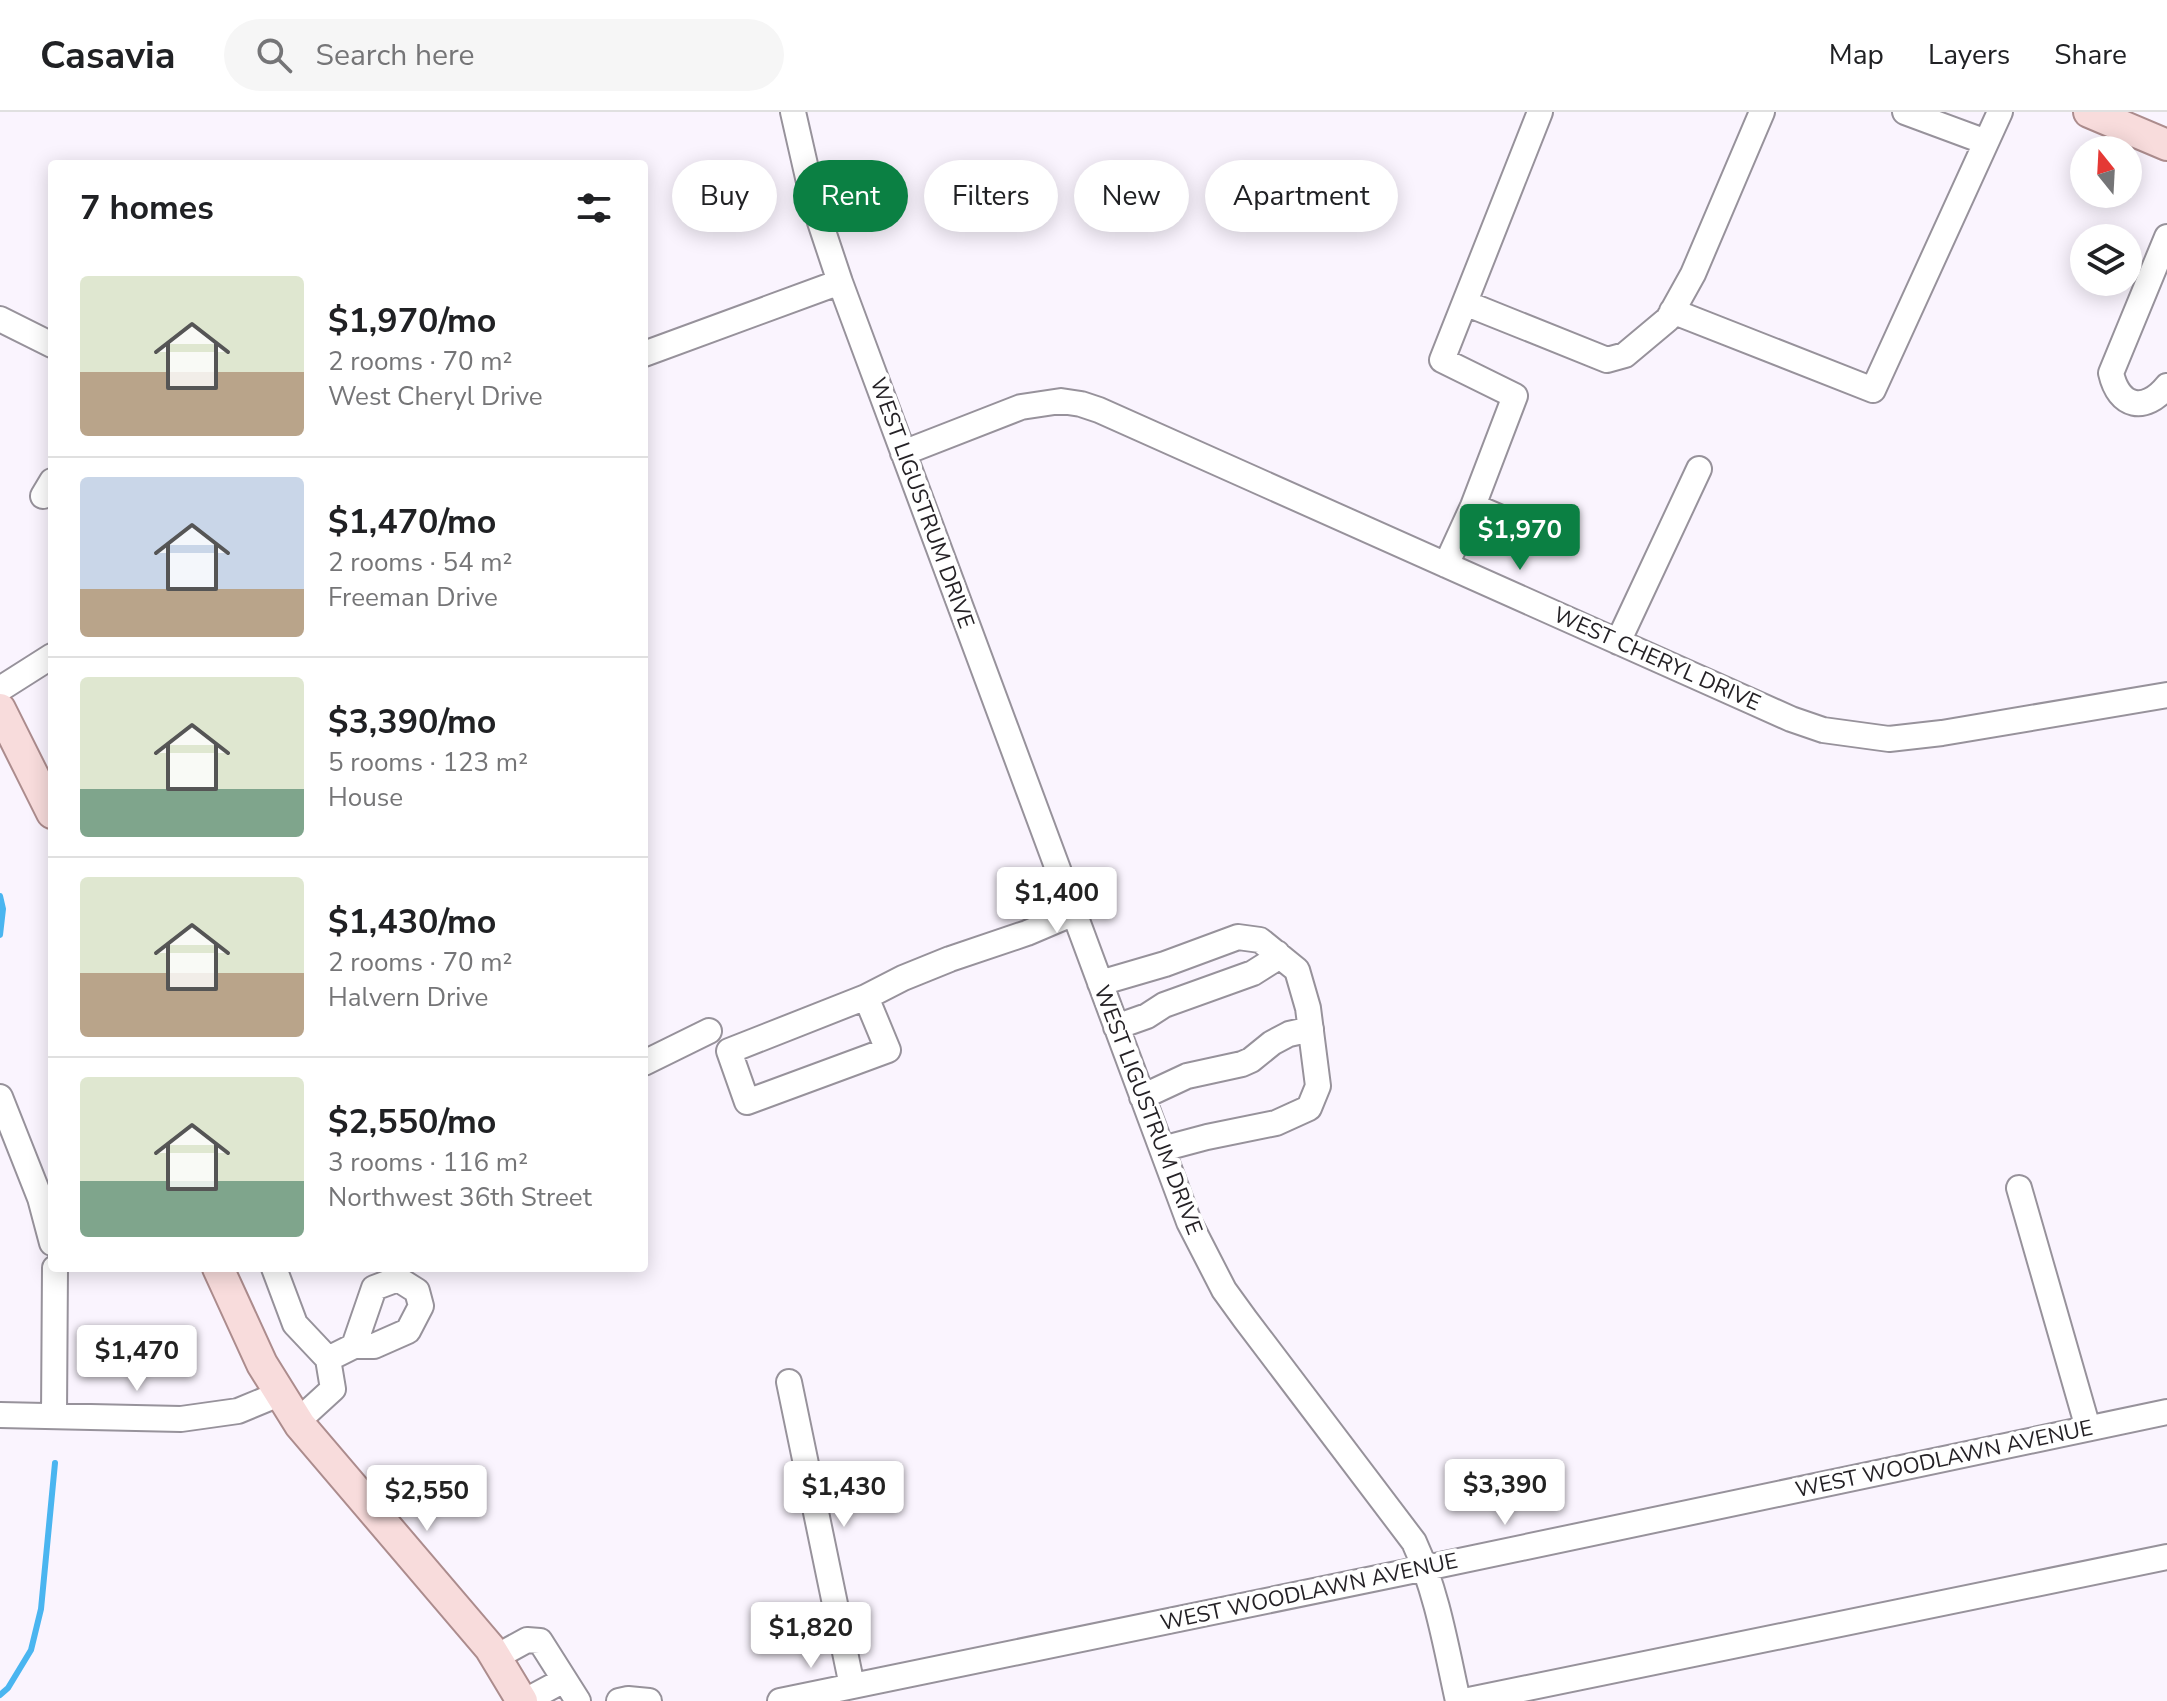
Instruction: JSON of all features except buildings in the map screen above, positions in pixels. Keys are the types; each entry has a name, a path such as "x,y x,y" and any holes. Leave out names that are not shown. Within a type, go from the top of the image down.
{"main road":[{"path":"2089,112 2167,145"},
{"path":"0,709 48,805"},
{"path":"220,1272 245,1331 279,1394 298,1421 496,1657 523,1701"}],"street":[{"name":"WEST LIGUSTRUM DRIVE","path":"793,112 814,204 840,282 1189,1222 1224,1290 1414,1542 1426,1568 1461,1701"},
{"path":"1446,565 1473,506 1515,396 1442,360 1540,112"},
{"path":"1465,303 1607,360 1625,355 1668,319 1693,274 1762,112"},
{"path":"1905,112 1986,142"},
{"path":"1672,311 1873,390 2000,112"},
{"path":"2167,237 2111,373 2115,390 2127,400 2142,404 2157,397 2167,386"},
{"path":"648,353 840,282"},
{"path":"0,319 48,343"},
{"name":"WEST CHERYL DRIVE","path":"903,453 1021,407 1061,401 1081,404 1791,719 1823,730 1889,739 2167,695"},
{"path":"1618,642 1699,469"},
{"path":"1473,506 1541,535"},
{"path":"0,689 48,659"},
{"path":"866,997 888,1050 747,1102 729,1051 866,997 950,959 1027,933 1074,913"},
{"path":"1100,983 1165,964 1238,937 1260,940 1297,970 1308,1008 1318,1086 1309,1108 1276,1123 1162,1149"},
{"path":"1116,1027 1147,1016 1164,1005 1253,973 1272,961 1277,953"},
{"path":"1142,1097 1187,1076 1242,1064 1289,1034 1311,1029"},
{"path":"648,1061 709,1031"},
{"path":"0,1097 40,1198 48,1228"},
{"path":"2019,1188 2088,1428"},
{"path":"54,1415 55,1272"},
{"path":"276,1272 295,1324 328,1359 333,1389 298,1421"},
{"path":"328,1359 354,1346"},
{"path":"789,1382 852,1686"},
{"path":"0,1415 181,1419 238,1411 279,1394"},
{"name":"WEST WOODLAWN AVENUE","path":"780,1701 2167,1412"},
{"path":"1461,1701 2167,1557"},
{"path":"496,1657 527,1640 540,1641 578,1701"},
{"path":"523,1701 564,1680"},
{"path":"619,1701 649,1701"}],"waterway":[{"path":"0,896 3,909 0,935"},
{"path":"0,1695 8,1688 31,1650 41,1609 55,1463"}]}
